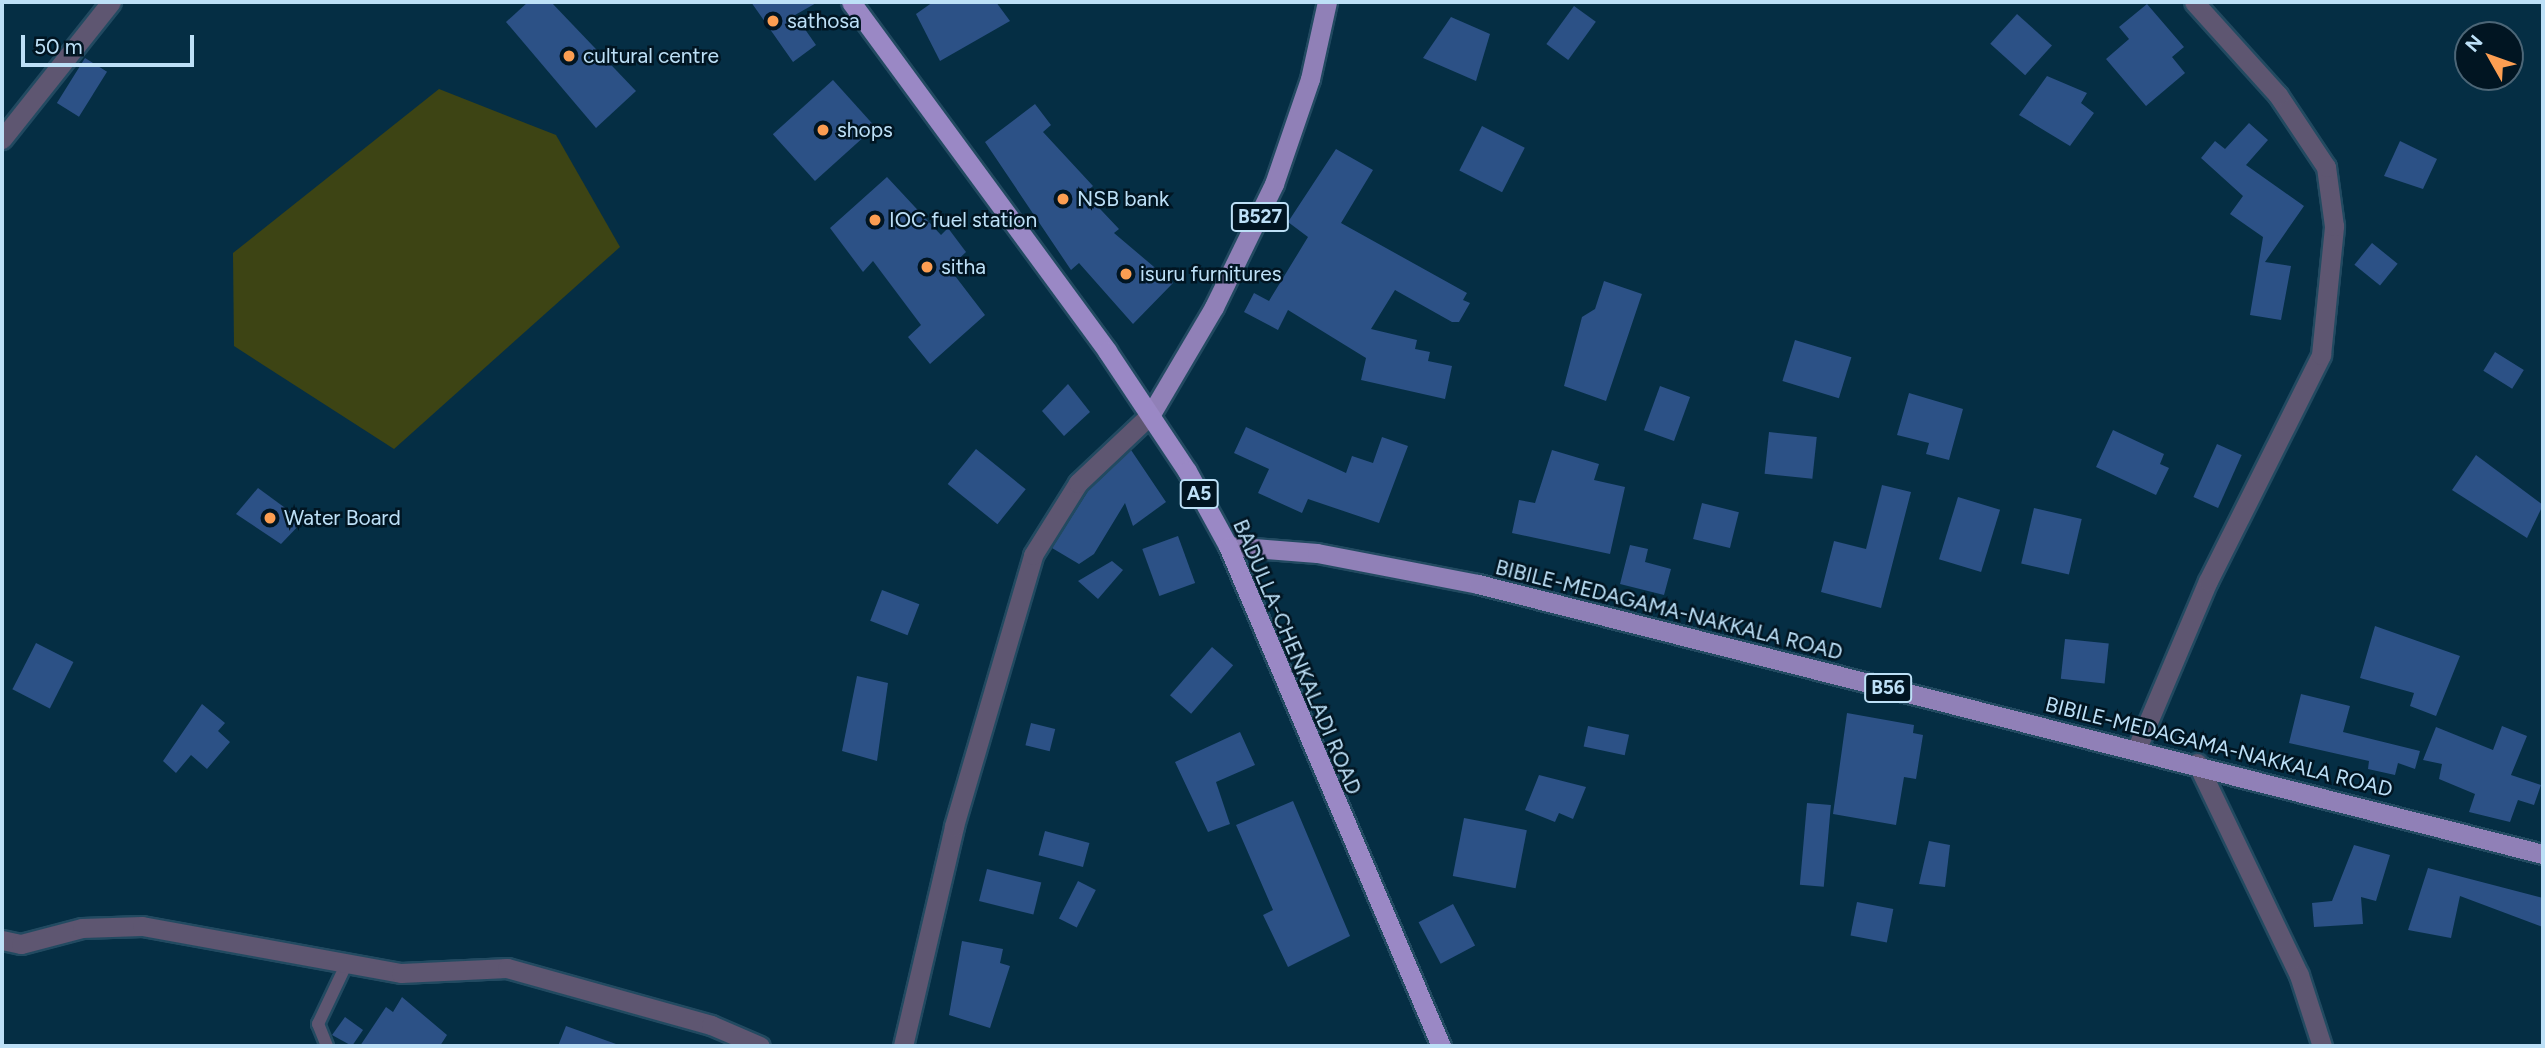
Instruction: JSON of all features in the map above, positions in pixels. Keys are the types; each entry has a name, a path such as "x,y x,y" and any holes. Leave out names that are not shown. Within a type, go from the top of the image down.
{"highway":[{"name":"BADULLA-CHENKALADI ROAD","path":"850,2 1151,414 1228,546 1441,1046"}],"main road":[{"name":"B527","path":"1151,414 1214,307 1275,184 1307,90 1327,2"},
{"name":"BIBILE-MEDAGAMA-NAKKALA ROAD","path":"1228,546 1317,553 1478,584 2197,763 2543,855"}],"street":[{"path":"2,139 111,2"},
{"path":"2137,748 2208,581 2321,355 2333,226 2326,167 2278,95 2194,2"},
{"path":"903,1046 954,826 1033,555 1079,483 1151,414"},
{"path":"2197,763 2299,975 2322,1046"},
{"path":"2,940 21,944 82,928 142,926 401,973 506,968 711,1025 760,1046"}],"lane":[{"path":"327,1046 318,1024 346,965"}],"green space":[{"path":"439,89 556,135 620,247 394,449 234,346 233,253"}],"building":[{"name":"cultural centre","path":"528,2 551,2 636,91 596,128 506,22"},
{"path":"751,2 818,2 795,15 816,45 793,62"},
{"path":"933,2 996,2 1010,21 940,61 916,14"},
{"path":"2147,4 2184,47 2172,57 2185,73 2146,106 2106,59 2129,39 2119,27"},
{"path":"1574,6 1596,22 1568,60 1546,44"},
{"path":"2017,14 2052,45 2025,75 1990,44"},
{"path":"1451,17 1490,34 1476,81 1423,58"},
{"path":"85,58 107,72 79,117 57,103"},
{"path":"2047,76 2087,93 2081,103 2094,113 2070,146 2019,115"},
{"name":"shops","path":"833,80 875,127 815,181 773,134"},
{"path":"1035,104 1051,125 1043,132 1093,186 1085,193 1119,229 1114,233 1173,283 1133,324 1079,263 1071,270 985,142"},
{"path":"2249,123 2268,140 2246,165 2304,206 2265,262 2291,266 2281,320 2250,315 2263,237 2230,214 2243,196 2201,158 2215,141 2225,149"},
{"path":"1482,126 1525,148 1502,192 1459,171"},
{"path":"2400,141 2437,159 2423,189 2384,176"},
{"path":"1336,149 1373,170 1341,223 1467,293 1463,300 1470,303 1459,322 1452,322 1395,290 1371,329 1417,340 1415,349 1430,352 1428,361 1452,366 1445,399 1361,380 1366,358 1288,310 1278,330 1244,312 1254,293 1269,301 1308,237 1288,222"},
{"path":"887,177 941,235 948,228 966,252 949,268 985,315 930,364 908,337 921,325 873,261 863,272 830,228"},
{"path":"2372,243 2398,264 2380,286 2354,265"},
{"path":"1604,281 1642,294 1606,401 1564,386 1582,317 1595,309"},
{"path":"1795,340 1851,357 1839,398 1782,381"},
{"path":"2495,352 2524,370 2512,389 2483,371"},
{"path":"1068,384 1090,412 1064,436 1042,411"},
{"path":"1660,386 1690,397 1674,441 1644,430"},
{"path":"1909,393 1963,409 1949,460 1926,454 1929,443 1897,435"},
{"path":"1246,427 1346,473 1352,456 1373,463 1382,437 1408,446 1379,523 1308,499 1302,513 1258,493 1269,469 1234,453"},
{"path":"2113,430 2164,454 2160,464 2169,468 2156,495 2096,467"},
{"path":"1769,432 1817,437 1812,479 1765,474"},
{"path":"2217,444 2242,455 2218,508 2193,497"},
{"path":"976,449 1026,489 997,524 948,484"},
{"path":"1131,450 1166,502 1133,526 1125,503 1094,554 1079,564 1052,548 1088,491"},
{"path":"1552,450 1599,464 1594,480 1625,487 1610,554 1512,533 1519,500 1535,503"},
{"path":"2476,455 2543,505 2527,538 2452,490"},
{"path":"1882,485 1911,492 1881,608 1821,592 1834,541 1866,549"},
{"name":"Water Board","path":"258,488 303,521 281,544 236,514"},
{"path":"1958,497 2000,510 1981,572 1939,559"},
{"path":"1702,503 1739,512 1730,548 1693,539"},
{"path":"2034,508 2082,519 2069,575 2021,564"},
{"path":"1178,536 1195,583 1159,596 1142,549"},
{"path":"1630,545 1648,549 1645,562 1671,569 1664,595 1620,584"},
{"path":"1112,561 1123,570 1098,599 1078,581"},
{"path":"882,590 919,604 908,635 870,621"},
{"path":"2375,626 2460,656 2436,716 2410,706 2414,693 2360,678"},
{"path":"2065,639 2109,644 2105,683 2061,679"},
{"path":"36,643 73,662 50,708 12,689"},
{"path":"1212,647 1233,665 1191,714 1170,695"},
{"path":"857,676 888,683 877,761 842,751"},
{"path":"2301,694 2350,706 2343,732 2420,751 2415,769 2398,763 2395,775 2368,769 2369,761 2289,743"},
{"path":"202,704 225,723 218,731 230,742 207,769 191,755 176,773 163,761"},
{"path":"1847,713 1914,725 1913,733 1923,735 1916,779 1904,777 1896,825 1833,814"},
{"path":"1031,723 1055,729 1050,751 1025,745"},
{"path":"1588,726 1629,735 1625,755 1584,747"},
{"path":"2502,726 2527,736 2511,775 2541,785 2534,805 2518,800 2510,822 2469,812 2475,794 2439,779 2442,764 2423,760 2436,727 2493,750"},
{"path":"1240,732 1255,765 1216,782 1230,824 1208,832 1175,762"},
{"path":"1539,775 1586,787 1573,819 1559,813 1555,822 1525,810"},
{"path":"1293,801 1350,936 1288,967 1263,915 1273,910 1236,825"},
{"path":"1807,803 1831,805 1824,887 1800,885"},
{"path":"1464,818 1527,830 1516,888 1453,876"},
{"path":"1045,831 1089,843 1083,867 1039,855"},
{"path":"1929,841 1950,845 1945,887 1919,884"},
{"path":"2354,845 2390,855 2376,901 2361,897 2363,924 2314,927 2312,903 2332,901"},
{"path":"2428,868 2543,898 2543,927 2460,896 2451,938 2408,930"},
{"path":"987,869 1041,883 1033,915 979,901"},
{"path":"1078,881 1096,890 1077,928 1059,918"},
{"path":"1857,902 1893,909 1887,942 1851,935"},
{"path":"1453,904 1475,945 1441,964 1419,922"},
{"path":"962,941 1003,949 1000,963 1010,966 990,1028 949,1015"},
{"path":"402,997 447,1035 440,1046 360,1046 386,1007 393,1012"},
{"path":"345,1017 363,1030 352,1046 332,1035"},
{"path":"566,1026 616,1044 616,1046 558,1046"}],"place":[{"name":"sathosa","path":"773,21"},
{"name":"cultural centre","path":"569,56"},
{"name":"shops","path":"823,130"},
{"name":"NSB bank","path":"1063,199"},
{"name":"IOC fuel station","path":"875,220"},
{"name":"sitha","path":"927,267"},
{"name":"isuru furnitures","path":"1126,274"},
{"name":"Water Board","path":"270,518"}]}
